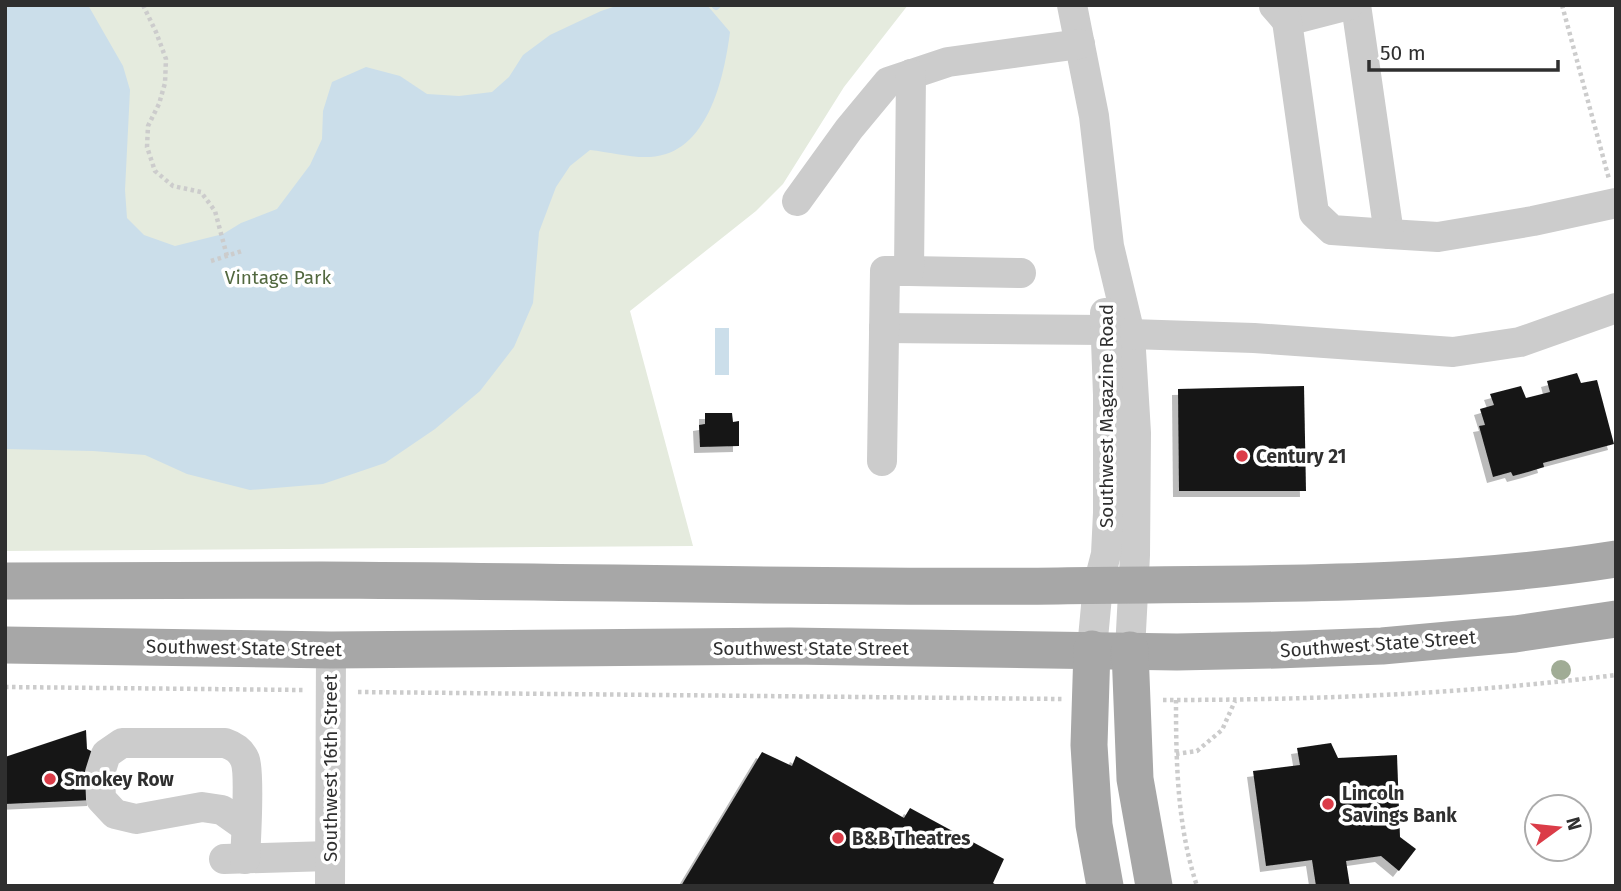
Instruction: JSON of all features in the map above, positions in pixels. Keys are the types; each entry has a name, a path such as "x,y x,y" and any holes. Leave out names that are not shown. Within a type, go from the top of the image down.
{"main road":[{"path":"5,581 324,580 923,587 1388,582 1529,571 1616,559"},
{"name":"Southwest State Street","path":"5,645 331,650 790,646 1177,652 1382,646 1515,634 1616,619"},
{"path":"1092,649 1089,745 1094,825 1105,886"},
{"path":"1130,650 1135,779 1154,886"}],"street":[{"name":"Southwest Magazine Road","path":"1072,5 1094,116 1117,332 1136,433 1135,555 1115,585"},
{"path":"1349,5 1280,13 1314,213 1332,230 1438,237 1533,221 1616,203"},
{"path":"1356,5 1389,234"},
{"path":"797,201 849,129 888,82 948,62 1080,44"},
{"path":"909,271 911,74"},
{"path":"881,461 885,271 1021,273"},
{"path":"884,328 1117,332 1254,338 1454,352 1520,342 1616,308"},
{"path":"1092,649 1115,585"},
{"path":"1115,585 1130,650"},
{"name":"Southwest 16th Street","path":"330,886 331,650"},
{"path":"246,827 222,810 202,807 136,819 115,814 101,799 100,773 106,754 122,743 225,743 237,748 246,761 246,827 234,859 330,856"}],"path":[{"path":"143,5 166,59 159,104 148,127 147,147 155,171 173,186 201,192 215,211 228,256"},
{"path":"1562,5 1616,203"},
{"path":"211,261 242,251"},
{"path":"1132,700 1235,701 1462,691 1616,675"},
{"path":"5,687 1090,699"},
{"path":"1176,700 1176,754 1184,829 1197,886"},
{"path":"1176,754 1198,751 1222,730 1235,701"}],"green space":[{"name":"Vintage Park","path":"5,5 908,5 844,87 783,184 756,211 630,311 693,546 5,551"}],"water":[{"path":"5,5 88,5 123,66 130,90 125,190 127,218 144,235 175,246 223,234 241,223 277,209 310,165 322,139 323,111 332,82 366,67 400,76 427,94 459,96 492,92 509,77 523,55 550,35 619,5 707,5 730,32 723,71 710,111 686,143 670,153 650,157 590,150 570,166 556,187 539,232 533,303 514,347 480,391 435,429 385,463 323,484 250,490 187,474 145,455 5,449"},
{"path":"715,328 729,328 729,375 715,375"}],"building":[{"path":"1577,373 1581,383 1597,380 1614,444 1543,463 1544,467 1528,472 1513,476 1511,472 1493,477 1479,426 1485,425 1480,409 1494,405 1490,394 1521,386 1526,398 1550,392 1547,381"},
{"name":"Century 21","path":"1304,386 1306,491 1179,491 1178,389"},
{"path":"705,413 732,413 733,422 739,421 739,446 700,447 699,425 705,424"},
{"name":"Smokey Row","path":"86,730 87,749 95,753 93,800 5,804 5,757"},
{"name":"Lincoln Savings Bank","path":"1331,743 1338,758 1397,755 1400,837 1416,849 1399,871 1381,856 1346,861 1350,886 1316,886 1312,860 1266,866 1253,771 1300,765 1297,748"},
{"name":"B&B Theatres","path":"762,752 792,766 796,756 904,818 910,808 1004,859 993,883 998,886 681,886"}],"place":[{"name":"Century 21","path":"1242,456"},
{"name":"Smokey Row","path":"50,779"},
{"name":"Lincoln Savings Bank","path":"1328,804"},
{"name":"B&B Theatres","path":"838,838"}]}
